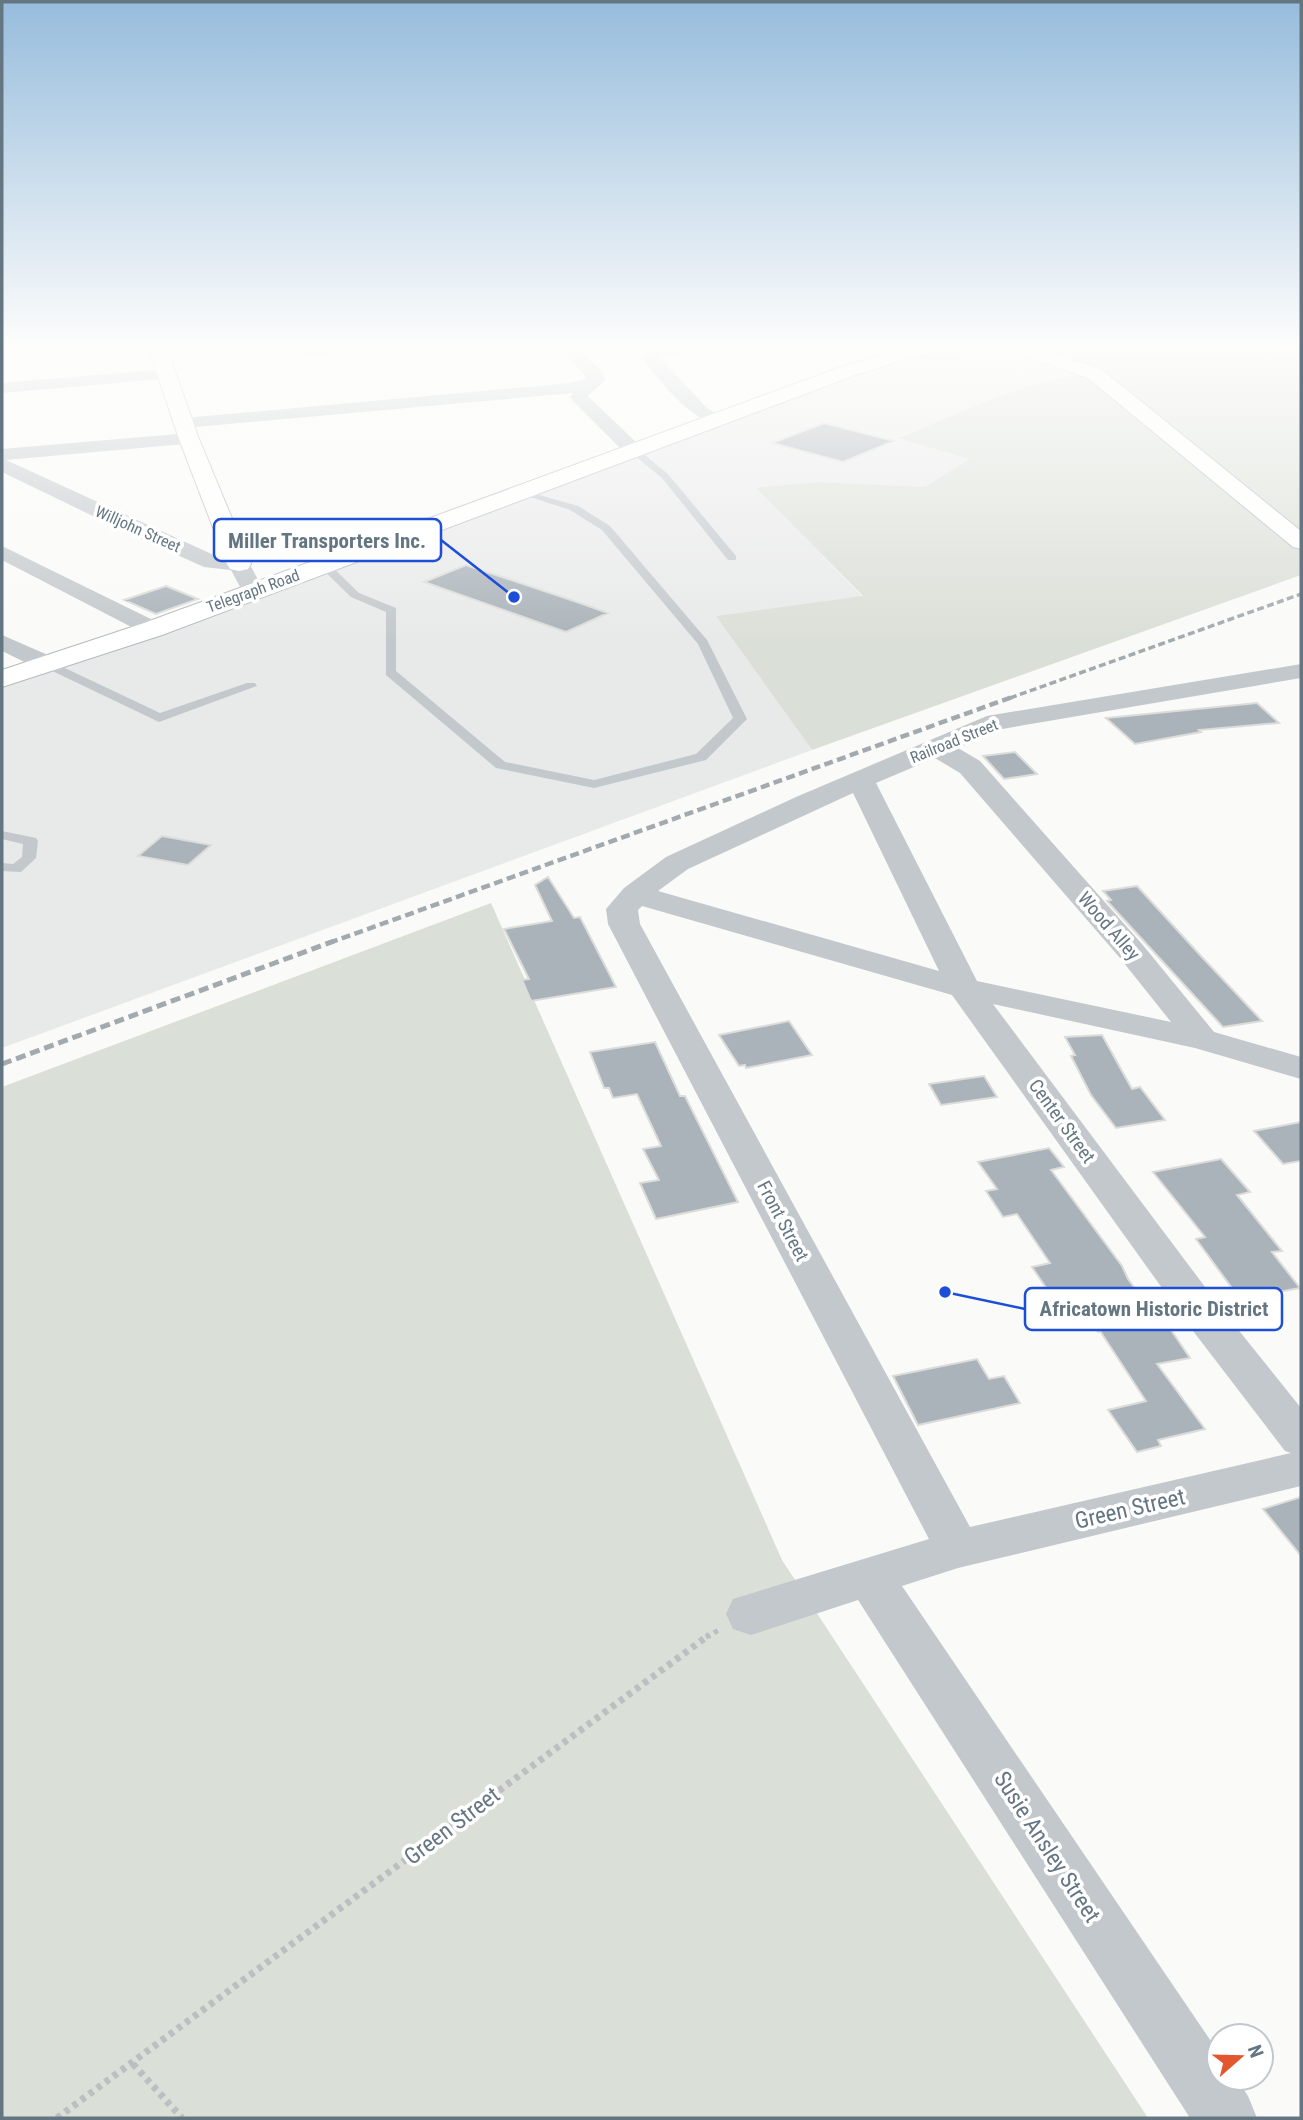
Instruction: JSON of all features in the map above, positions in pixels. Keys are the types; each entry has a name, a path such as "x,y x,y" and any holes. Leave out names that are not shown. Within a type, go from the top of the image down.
{"street":[{"path":"2,455 79,445"},
{"path":"192,445 239,564 253,591"},
{"path":"629,445 633,450"},
{"name":"Telegraph Road","path":"2,681 153,629 647,445"},
{"path":"1182,445 1301,542"},
{"name":"Willjohn Street","path":"2,465 212,562 239,564"},
{"path":"2,552 153,629"},
{"path":"2,642 48,664"},
{"name":"Railroad Street","path":"635,894 677,863 996,722 1301,671"},
{"name":"Wood Alley","path":"937,747 970,767 1131,951 1202,1039"},
{"name":"Center Street","path":"860,780 964,988 1205,1317 1301,1439"},
{"path":"635,894 964,988 1202,1039 1301,1068"},
{"name":"Front Street","path":"635,894 622,909 624,924 958,1549"},
{"name":"Green Street","path":"869,1577 958,1549 1301,1468"},
{"path":"751,1614 869,1577"},
{"name":"Susie Ansley Street","path":"869,1577 1226,2118"}],"lane":[{"path":"633,450 665,475 732,558"},
{"path":"324,565 355,595 392,610 390,672 501,765 594,784 701,757 740,719 703,643 606,528 574,508 522,491"},
{"path":"48,664 159,718 251,686"},
{"path":"2,835 31,841 29,858 16,869 2,867"}],"path":[{"name":"Green Street","path":"57,2118 705,1637 751,1614"},
{"path":"133,2064 182,2118"}],"shaded area":[{"path":"661,445 925,445 971,459 925,487 819,482 757,489 863,597 716,616 812,750 2,1048 2,687"},
{"path":"922,445 1301,445 1301,575 812,750 716,616 863,596 756,488 819,482 925,487 970,459"},
{"path":"491,903 782,1560 1148,2118 2,2118 2,1087"}],"building":[{"path":"779,445 884,445 843,462"},
{"path":"466,565 608,613 566,632 424,582"},
{"path":"166,586 198,599 156,614 124,600"},
{"path":"1257,703 1279,723 1199,730 1201,732 1135,744 1106,718"},
{"path":"1015,752 1037,774 1004,779 983,756"},
{"path":"162,836 211,845 188,865 138,856"},
{"path":"548,877 574,918 580,917 616,987 531,1001 522,980 529,979 504,929 552,921 535,885"},
{"path":"1137,886 1262,1021 1223,1027 1107,901 1111,900 1103,891"},
{"path":"789,1021 812,1055 746,1068 745,1065 739,1066 719,1035"},
{"path":"1102,1035 1132,1089 1140,1087 1165,1120 1116,1128 1091,1095 1071,1056 1075,1055 1065,1037"},
{"path":"655,1042 680,1096 685,1096 738,1202 656,1219 640,1183 659,1180 643,1149 661,1146 637,1094 613,1098 609,1088 604,1088 590,1052"},
{"path":"984,1076 997,1097 941,1105 929,1084"},
{"path":"1301,1122 1301,1161 1283,1164 1254,1131"},
{"path":"1049,1148 1064,1167 1051,1170 1164,1328 1169,1327 1190,1358 1157,1364 1205,1429 1158,1440 1161,1446 1137,1452 1108,1410 1146,1401 1100,1331 1098,1332 1070,1292 1051,1295 1032,1267 1050,1263 1017,1214 1003,1217 986,1191 997,1189 978,1162"},
{"path":"1221,1159 1250,1192 1237,1195 1282,1251 1272,1252 1300,1288 1240,1299 1196,1239 1205,1237 1153,1172"},
{"path":"977,1359 989,1379 1004,1376 1020,1403 918,1425 893,1376"},
{"path":"1301,1497 1301,1556 1263,1509"}],"railway":[{"path":"1010,698 1301,594"},
{"path":"329,943 1015,696"},
{"path":"2,1064 334,941"}],"place":[{"name":"Miller Transporters Inc.","path":"514,597"},
{"name":"Africatown Historic District","path":"945,1292"}]}
